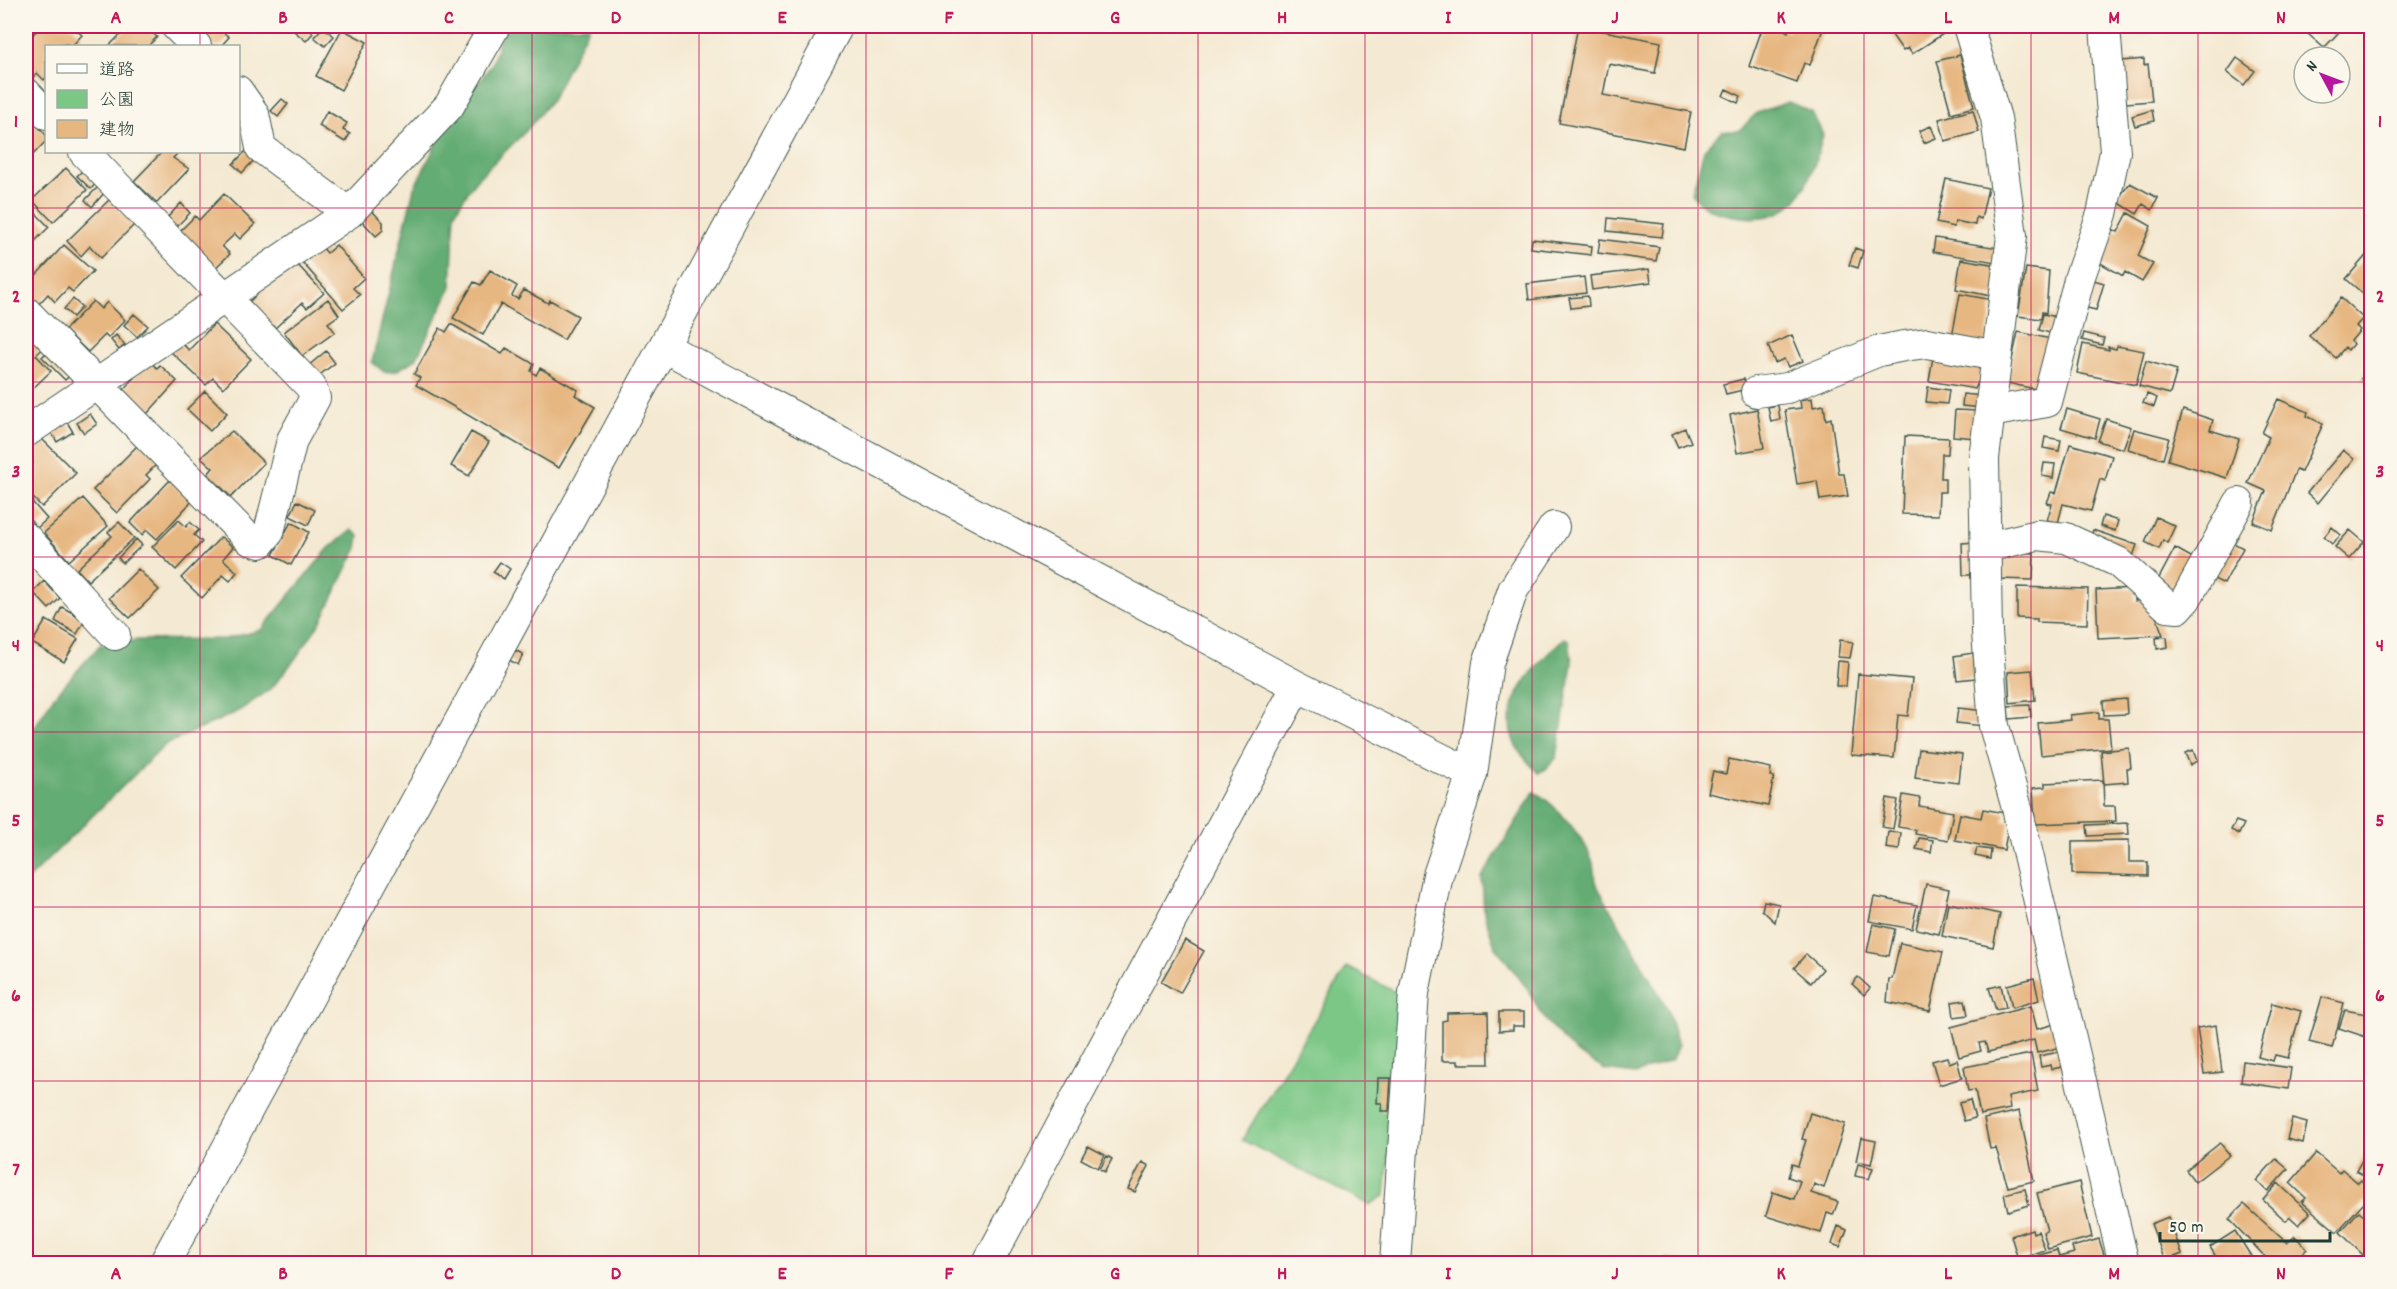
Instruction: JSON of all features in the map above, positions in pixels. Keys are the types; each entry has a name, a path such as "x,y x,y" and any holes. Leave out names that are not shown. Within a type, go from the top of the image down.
{"street":[{"path":"176,26 195,45"},
{"path":"26,432 94,383 227,297 349,213 449,106 495,26"},
{"path":"164,1263 838,26"},
{"path":"1968,26 1996,118 2012,236 1984,458 1987,632 1994,726 2018,812 2124,1263"},
{"path":"1990,412 2047,402 2080,276 2102,214 2115,152 2105,26"},
{"path":"26,93 45,113"},
{"path":"240,94 254,114 261,148 349,213"},
{"path":"26,312 250,540 260,543 269,532 292,440 315,398 311,387 227,297 85,153"},
{"path":"1756,392 1786,388 1880,351 1904,345 1927,344 1997,356"},
{"path":"664,347 1297,686 1472,774"},
{"path":"1987,548 2037,536 2066,538 2118,562 2168,608 2178,608 2186,599 2240,503"},
{"path":"1395,1263 1414,993 1438,875 1472,774 1488,663 1513,590 1554,527"},
{"path":"26,538 115,635"},
{"path":"987,1263 1297,686"}],"green space":[{"path":"504,26 589,26 552,99 526,131 475,181 455,212 451,288 416,359 396,371 384,372 372,362 414,188 441,135 492,64"},
{"path":"1788,102 1812,112 1823,135 1806,186 1797,198 1786,208 1773,215 1756,218 1722,213 1700,203 1692,193 1704,150 1722,131 1739,131 1757,113"},
{"path":"352,530 359,536 357,548 321,621 271,689 237,712 166,744 26,881 26,741 52,699 100,645 136,640 225,639 261,630 329,548"},
{"path":"1564,638 1569,640 1572,663 1557,757 1546,769 1538,773 1524,757 1513,739 1510,725 1512,711 1524,683"},
{"path":"1534,792 1560,813 1590,854 1595,882 1667,1008 1678,1045 1672,1060 1635,1074 1605,1070 1574,1051 1546,1021 1526,987 1495,946 1484,913 1482,878"},
{"path":"1347,967 1405,997 1385,1195 1370,1205 1242,1140"}],"building":[{"path":"41,26 71,26 82,35 73,45 45,45 44,80 37,73 30,81 26,76 26,42"},
{"path":"129,26 144,26 157,37 149,45 110,45"},
{"path":"207,26 216,26 229,37 222,45 212,45 199,34"},
{"path":"288,26 308,26 306,27 313,33 306,41"},
{"path":"443,26 475,26 473,35"},
{"path":"1578,26 1661,42 1655,73 1609,64 1603,95 1691,112 1684,147 1559,123"},
{"path":"1763,26 1778,26 1788,32 1790,26 1824,26 1810,65 1804,63 1797,83 1749,66"},
{"path":"1906,26 1937,26 1943,34 1912,54 1908,48 1903,51 1892,35"},
{"path":"2136,26 2149,26 2149,35 2136,35"},
{"path":"2299,26 2332,26 2339,32 2327,45 2321,45"},
{"path":"323,27 334,36 325,46 314,37"},
{"path":"342,29 367,42 341,90 316,76"},
{"path":"1960,55 1974,107 1951,113 1937,61"},
{"path":"2237,58 2255,71 2244,85 2227,72"},
{"path":"2144,59 2144,65 2148,64 2152,101 2126,103 2122,61"},
{"path":"1726,89 1741,96 1738,103 1723,96"},
{"path":"282,99 288,104 278,117 271,111"},
{"path":"1973,110 1979,132 1945,141 1939,119"},
{"path":"2152,110 2154,121 2135,126 2132,116"},
{"path":"327,111 347,123 343,130 350,134 345,142 319,126"},
{"path":"32,120 45,134 45,142 26,162 26,127"},
{"path":"1931,126 1936,138 1924,143 1919,131"},
{"path":"248,149 257,157 242,173 233,164"},
{"path":"161,153 178,153 173,158 189,169 157,203 134,181"},
{"path":"86,167 99,180 91,189 77,176"},
{"path":"66,168 87,190 53,222 32,200"},
{"path":"1946,179 1988,188 1981,219 1976,217 1975,225 1955,221 1954,227 1936,223"},
{"path":"2130,183 2158,198 2152,210 2143,204 2137,214 2116,201"},
{"path":"99,186 105,192 92,207 85,200"},
{"path":"224,194 255,224 240,239 235,234 222,246 230,254 213,270 177,234 195,216 199,220"},
{"path":"109,200 124,214 138,221 101,258 90,246 81,256 67,241"},
{"path":"26,203 49,227 27,249 26,247"},
{"path":"181,203 190,213 175,228 166,219"},
{"path":"371,210 383,222 383,230 376,236 361,220"},
{"path":"2128,213 2151,226 2138,256 2153,264 2142,282 2125,272 2123,276 2095,260 2112,229 2118,232"},
{"path":"1608,218 1664,224 1662,237 1607,231"},
{"path":"1935,238 1999,248 1996,262 1933,252"},
{"path":"1532,239 1592,246 1591,255 1531,248"},
{"path":"1600,239 1659,247 1656,261 1598,253"},
{"path":"64,245 93,271 73,292 68,288 55,302 48,294 37,306 26,296 26,286"},
{"path":"336,245 364,278 353,288 360,295 343,309 302,262 321,246 327,253"},
{"path":"1855,248 1863,251 1858,268 1849,265"},
{"path":"2370,251 2372,294 2368,298 2346,279"},
{"path":"1961,259 1997,265 1996,297 1956,289"},
{"path":"296,263 324,293 307,308 302,303 273,330 248,303 277,274 280,278"},
{"path":"2026,268 2049,271 2046,313 2042,312 2041,319 2018,316"},
{"path":"1649,269 1651,282 1592,290 1590,276"},
{"path":"490,270 517,286 512,296 518,299 524,290 548,303 550,300 578,316 564,340 501,304 483,335 453,318 474,282 481,285"},
{"path":"1584,277 1586,293 1529,300 1527,284"},
{"path":"2087,278 2104,283 2096,310 2079,306"},
{"path":"1960,294 1993,300 1985,348 1951,342"},
{"path":"1588,296 1589,306 1571,308 1569,298"},
{"path":"2341,298 2363,318 2356,326 2360,330 2351,341 2353,344 2348,350 2345,347 2336,358 2309,336"},
{"path":"73,299 82,307 73,317 64,309"},
{"path":"328,299 339,315 328,323 335,332 302,356 284,332"},
{"path":"93,301 101,309 107,302 125,320 108,338 105,335 88,352 65,330"},
{"path":"134,314 148,326 137,337 124,325"},
{"path":"2043,314 2061,318 2057,335 2039,330"},
{"path":"214,324 251,359 223,388 213,378 206,385 170,351 179,341 189,350"},
{"path":"451,324 502,354 506,348 534,364 531,371 536,375 540,368 578,390 575,395 595,407 559,468 416,385 420,378 414,374 440,328 446,332"},
{"path":"2018,332 2051,339 2040,390 2007,383"},
{"path":"2084,333 2104,338 2102,345 2082,340"},
{"path":"116,335 125,345 119,350 111,340"},
{"path":"1792,335 1803,361 1788,367 1784,359 1775,363 1768,346"},
{"path":"38,336 46,346 36,355 51,371 26,395 26,348"},
{"path":"2083,344 2109,350 2108,347 2116,349 2117,346 2144,351 2136,385 2077,373"},
{"path":"50,349 73,373 65,380 42,357"},
{"path":"326,351 335,363 317,377 308,366"},
{"path":"1934,351 1981,360 1979,369 1983,370 1975,389 1929,381"},
{"path":"149,361 157,368 160,365 177,381 147,414 122,391"},
{"path":"2146,361 2177,370 2170,394 2139,386"},
{"path":"2372,366 2372,388 2361,379"},
{"path":"1744,379 1747,389 1726,394 1723,384"},
{"path":"1928,387 1949,390 1947,404 1926,402"},
{"path":"205,391 227,413 210,431 187,409"},
{"path":"1963,394 1983,396 1982,408 1962,406"},
{"path":"2147,394 2157,398 2154,407 2143,403"},
{"path":"1812,398 1813,407 1824,405 1826,420 1831,418 1839,474 1844,474 1848,496 1820,500 1817,481 1797,484 1785,410 1801,408 1800,400"},
{"path":"2278,399 2308,412 2307,416 2323,424 2301,472 2296,470 2272,530 2253,522 2266,491 2248,483 2269,437 2262,433"},
{"path":"1778,405 1780,420 1771,422 1768,407"},
{"path":"1757,409 1764,448 1737,453 1730,415"},
{"path":"2067,409 2100,419 2095,438 2061,428"},
{"path":"1955,410 1978,411 1976,438 1953,436"},
{"path":"2183,410 2213,420 2210,430 2239,439 2227,478 2168,460"},
{"path":"90,414 97,424 84,433 77,423"},
{"path":"2106,419 2131,427 2123,449 2098,441"},
{"path":"67,422 73,432 57,442 51,432"},
{"path":"1685,428 1691,442 1678,447 1672,434"},
{"path":"2134,429 2169,438 2163,459 2128,449"},
{"path":"232,431 264,463 231,497 208,474 213,468 201,457"},
{"path":"471,432 489,442 469,476 451,466"},
{"path":"1905,436 1949,438 1948,454 1942,454 1941,478 1945,478 1945,492 1939,492 1938,515 1902,514"},
{"path":"40,437 76,473 42,507 26,491 26,471 33,463 26,456 26,451"},
{"path":"2045,437 2061,440 2059,451 2043,448"},
{"path":"142,441 161,460 146,475 150,479 117,513 93,490"},
{"path":"2070,444 2112,456 2105,481 2100,479 2091,511 2063,504 2058,523 2047,520 2052,504 2047,503 2051,492 2056,493"},
{"path":"2343,450 2354,459 2318,503 2307,493"},
{"path":"2044,463 2055,464 2053,478 2042,476"},
{"path":"170,480 192,501 157,539 147,530 142,535 130,523"},
{"path":"26,495 47,519 37,528 26,515"},
{"path":"83,498 108,526 69,561 44,533"},
{"path":"297,501 315,510 308,525 290,516"},
{"path":"2103,516 2118,521 2115,531 2100,526"},
{"path":"2156,517 2175,526 2167,543 2163,540 2159,549 2145,542"},
{"path":"179,520 186,527 190,522 199,530 194,535 202,542 176,570 152,547"},
{"path":"119,522 134,538 88,581 77,569 112,536 108,532"},
{"path":"291,522 309,532 291,565 273,555"},
{"path":"2332,527 2341,535 2332,544 2324,537"},
{"path":"2093,530 2137,545 2132,559 2088,544"},
{"path":"2350,530 2364,542 2349,559 2335,547"},
{"path":"221,537 233,547 223,559 237,572 230,581 223,575 202,598 181,578"},
{"path":"136,539 142,545 123,563 118,558"},
{"path":"2228,540 2243,548 2224,584 2210,577"},
{"path":"1977,542 1978,575 1963,575 1962,543"},
{"path":"2175,548 2200,562 2182,596 2157,582"},
{"path":"2010,552 2034,553 2033,580 1998,579 1999,557 2010,558"},
{"path":"500,562 510,569 504,579 493,572"},
{"path":"138,569 159,590 130,618 109,598"},
{"path":"44,581 60,598 49,609 33,592"},
{"path":"2017,587 2088,589 2087,624 2037,622 2037,619 2017,618"},
{"path":"2135,588 2135,601 2150,600 2163,635 2098,638 2096,590"},
{"path":"62,607 85,620 77,634 55,621"},
{"path":"46,620 78,639 64,662 32,643"},
{"path":"2167,637 2168,647 2157,649 2156,638"},
{"path":"1840,640 1853,642 1850,658 1838,657"},
{"path":"514,650 523,654 518,665 509,660"},
{"path":"1973,653 1976,678 1957,680 1954,656"},
{"path":"1838,661 1848,662 1846,686 1836,686"},
{"path":"2032,670 2035,700 2010,703 2008,672"},
{"path":"1858,674 1912,679 1908,716 1898,715 1894,758 1851,755"},
{"path":"2126,699 2127,714 2104,715 2103,701"},
{"path":"2030,705 2031,717 2009,719 2008,706"},
{"path":"1958,708 1986,711 1984,726 1956,723"},
{"path":"2099,712 2099,719 2108,719 2111,748 2041,755 2038,723 2071,720 2070,715"},
{"path":"2129,748 2131,768 2127,768 2128,782 2104,784 2101,751"},
{"path":"1919,749 1962,754 1959,783 1915,778"},
{"path":"2193,750 2197,761 2190,765 2185,753"},
{"path":"1729,759 1771,768 1770,776 1774,777 1768,806 1708,793 1713,771 1726,774"},
{"path":"2103,780 2104,806 2115,806 2116,821 2035,824 2033,788 2045,787 2045,783"},
{"path":"1903,795 1920,798 1919,806 1953,812 1948,840 1915,834 1916,830 1898,827"},
{"path":"1887,798 1898,800 1893,829 1882,827"},
{"path":"1983,809 2005,813 2003,821 2009,822 2004,850 1955,840 1960,814 1981,818"},
{"path":"2236,821 2244,824 2239,834 2231,830"},
{"path":"2128,823 2129,834 2088,836 2087,825"},
{"path":"1888,832 1901,833 1899,850 1886,848"},
{"path":"1919,838 1933,840 1931,852 1916,849"},
{"path":"2129,840 2129,862 2148,862 2148,876 2072,874 2072,841"},
{"path":"1977,848 1991,850 1990,859 1975,856"},
{"path":"1926,884 1949,889 1939,934 1916,929"},
{"path":"1874,897 1917,905 1912,929 1869,921"},
{"path":"1764,901 1779,904 1775,922 1762,910"},
{"path":"1948,903 2000,914 1993,947 1942,936"},
{"path":"1873,924 1895,929 1889,956 1867,952"},
{"path":"1185,940 1204,951 1180,993 1161,982"},
{"path":"1900,943 1943,952 1930,1011 1887,1002 1889,979 1892,979"},
{"path":"1806,954 1823,969 1811,983 1794,968"},
{"path":"1858,977 1870,988 1864,995 1852,984"},
{"path":"2034,978 2039,1000 2012,1008 2007,985"},
{"path":"2001,985 2006,1008 1996,1010 1989,988"},
{"path":"2322,997 2344,1003 2332,1048 2309,1042"},
{"path":"1965,1000 1968,1015 1954,1017 1952,1002"},
{"path":"2272,1003 2301,1011 2288,1058 2275,1055 2273,1061 2258,1057"},
{"path":"2031,1006 2037,1029 2055,1024 2061,1047 2037,1053 2034,1040 1988,1052 1985,1042 1979,1043 1981,1051 1959,1057 1951,1027"},
{"path":"2345,1010 2372,1015 2372,1039 2339,1028"},
{"path":"1488,1012 1489,1064 1458,1064 1458,1061 1442,1061 1442,1021 1447,1020 1447,1013"},
{"path":"1499,1012 1524,1012 1524,1026 1513,1026 1513,1030 1499,1031"},
{"path":"2216,1025 2222,1072 2204,1074 2197,1028"},
{"path":"2064,1051 2067,1066 2052,1069 2051,1065 2041,1067 2039,1056"},
{"path":"2031,1054 2038,1091 2008,1097 2010,1109 1980,1115 1975,1090 1968,1091 1964,1067"},
{"path":"1947,1057 1949,1063 1957,1060 1962,1078 1939,1085 1932,1061"},
{"path":"2243,1061 2291,1068 2288,1089 2241,1082"},
{"path":"1378,1078 1391,1078 1389,1111 1381,1111 1382,1103 1377,1103"},
{"path":"1970,1100 1975,1118 1964,1121 1959,1103"},
{"path":"2019,1111 2034,1181 2008,1187 1996,1148 1990,1149 1984,1119"},
{"path":"1810,1113 1845,1124 1824,1188 1814,1184 1811,1193 1838,1202 1833,1215 1827,1213 1821,1233 1766,1216 1773,1192 1794,1199 1800,1181 1788,1177 1792,1164 1798,1166 1806,1140 1802,1139"},
{"path":"2292,1119 2307,1123 2303,1143 2287,1139"},
{"path":"1861,1138 1876,1141 1871,1164 1856,1161"},
{"path":"2220,1143 2230,1155 2195,1182 2186,1170"},
{"path":"1088,1146 1105,1155 1098,1168 1081,1159"},
{"path":"2316,1153 2339,1173 2342,1169 2358,1183 2361,1180 2372,1190 2372,1193 2337,1232 2302,1202 2306,1198 2290,1183"},
{"path":"2366,1153 2372,1157 2372,1180 2356,1171"},
{"path":"1107,1156 1112,1159 1105,1172 1100,1169"},
{"path":"2276,1159 2288,1169 2268,1191 2256,1181"},
{"path":"1142,1162 1149,1166 1135,1192 1128,1189"},
{"path":"1858,1164 1873,1168 1869,1179 1855,1176"},
{"path":"2079,1182 2092,1237 2048,1249 2043,1232 2047,1231 2037,1193"},
{"path":"2278,1183 2310,1213 2299,1225 2290,1217 2286,1221 2263,1200"},
{"path":"2025,1189 2029,1205 2008,1211 2004,1194"},
{"path":"2244,1204 2287,1243 2295,1236 2307,1249 2303,1253 2313,1264 2272,1264 2229,1219"},
{"path":"2359,1211 2372,1222 2372,1264 2340,1232"},
{"path":"2168,1217 2182,1254 2165,1261 2151,1224"},
{"path":"1838,1226 1847,1230 1840,1247 1832,1244"},
{"path":"2032,1229 2033,1233 2038,1231 2045,1250 2018,1259 2011,1236"},
{"path":"2235,1231 2256,1264 2220,1264 2210,1247"},
{"path":"2099,1239 2107,1264 2032,1264 2030,1258 2057,1250 2059,1257 2074,1253 2072,1247"},
{"path":"1666,1257 1690,1263 1690,1264 1664,1264"}]}
